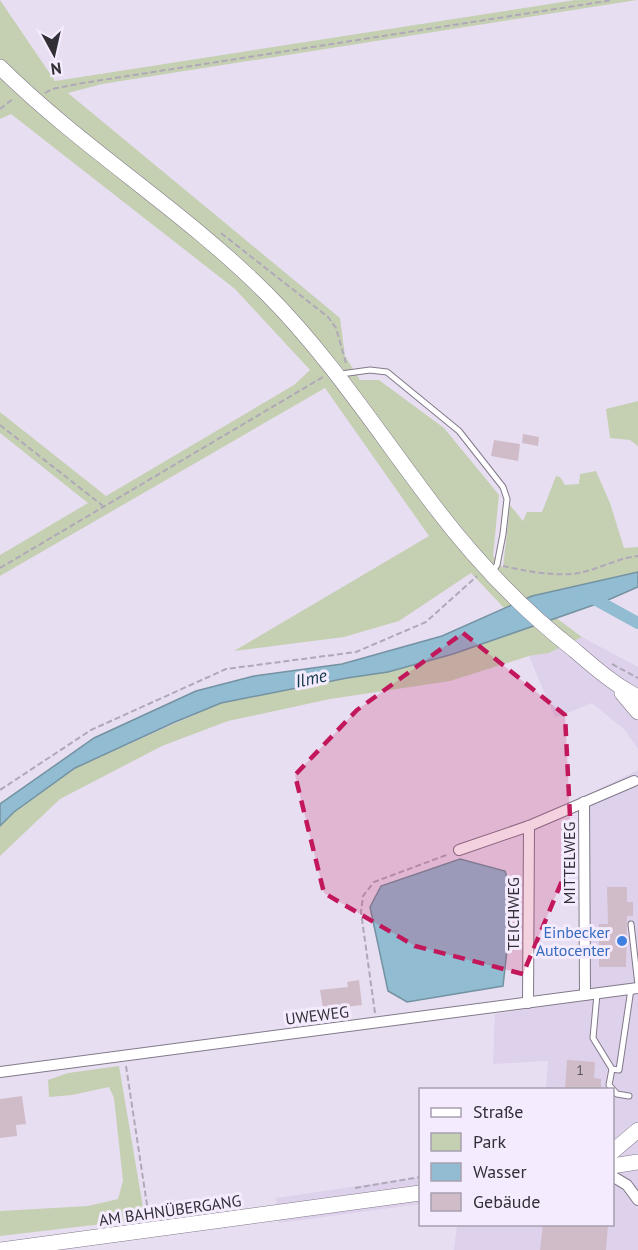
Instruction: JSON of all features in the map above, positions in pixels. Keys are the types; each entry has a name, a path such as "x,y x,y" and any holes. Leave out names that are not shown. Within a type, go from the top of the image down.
{"main road":[{"path":"0,67 36,101 216,247 265,292 300,329 338,375 427,497 492,569 502,586 567,645 617,686 638,697"},
{"path":"567,645 638,686"},
{"path":"617,686 638,712"},
{"path":"614,1151 638,1130"},
{"path":"614,1166 638,1162"},
{"name":"AM BAHNÜBERGANG","path":"2,1250 419,1193"}],"street":[{"path":"459,850 529,826 634,781"},
{"name":"MITTELWEG","path":"584,802 585,995"},
{"name":"TEICHWEG","path":"528,1003 529,826"},
{"name":"UWEWEG","path":"0,1072 636,988"},
{"path":"614,1177 627,1185 638,1200"}],"lane":[{"path":"338,375 370,370 387,372 459,431 503,487 507,499 492,569"},
{"path":"612,1069 620,1070 636,988 631,924"},
{"path":"597,994 593,1038 612,1069 609,1085 612,1088"},
{"path":"614,1091 617,1094 629,1096"}],"path":[{"path":"36,101 52,89 83,82 613,0"},
{"path":"0,109 22,89"},
{"path":"0,568 326,376 338,375"},
{"path":"0,425 103,506"},
{"path":"0,789 91,730 226,669 356,652 426,622 492,569 578,573 621,558 638,556"},
{"path":"377,1022 361,912 363,896 374,882 459,850"},
{"path":"124,1055 150,1222"}],"highlighted area":[{"path":"463,633 565,715 572,857 523,974 415,946 324,893 295,775 357,710"}],"shaded area":[{"path":"582,637 638,667 638,749 625,730 592,703 555,718 529,656 550,653"},
{"path":"638,770 638,1250 454,1250 457,1226 614,1226 614,1088 546,1088 548,1061 493,1064 495,1014 582,1001 585,796"},
{"path":"419,1177 419,1204 279,1223 276,1198"}],"green space":[{"path":"0,0 55,81 575,0 637,0 102,84 68,93 340,318 345,356 360,380 379,380 444,428 499,495 493,556 503,568 510,505 523,521 527,512 542,512 556,476 560,477 565,485 579,484 580,474 596,471 610,503 624,548 638,547 638,572 532,596 505,609 471,573 399,621 344,637 234,651 429,536 325,388 0,576 0,555 88,503 0,433 0,412 106,496 294,385 310,370 235,289 11,114 0,119"},
{"path":"638,401 638,446 630,440 610,438 606,409"},
{"path":"555,617 582,637 549,653 529,656 450,681 330,699 228,721 162,746 60,799 0,856 0,826 14,812 75,768 221,703 388,672 453,654"},
{"path":"119,1066 145,1219 0,1236 0,1211 88,1206 118,1199 123,1181 114,1098 109,1087 72,1095 49,1097 48,1080 68,1073"}],"water":[{"name":"Ilme","path":"638,572 638,587 608,600 453,654 388,672 221,703 75,768 14,812 0,826 0,804 94,738 196,691 254,676 342,664 442,636 532,596"},
{"path":"460,859 505,871 513,897 503,986 407,1002 388,991 370,907 381,886"}],"building":[{"path":"523,434 539,437 538,446 522,443"},
{"path":"494,440 520,444 518,461 491,456"},
{"path":"607,887 627,887 627,902 633,902 633,916 627,916 626,967 599,967 599,924 608,924"},
{"path":"359,980 362,1005 330,1009 331,1017 319,1019 317,1008 323,1008 320,990 348,987 347,982"},
{"path":"567,1060 595,1062 594,1078 601,1079 601,1088 565,1088"},
{"path":"22,1096 26,1124 16,1125 17,1136 0,1138 0,1099"},
{"path":"543,1226 608,1226 606,1250 540,1250"}],"waterway":[{"path":"589,596 638,623"}],"place":[{"name":"Einbecker Autocenter","path":"622,941"}]}
